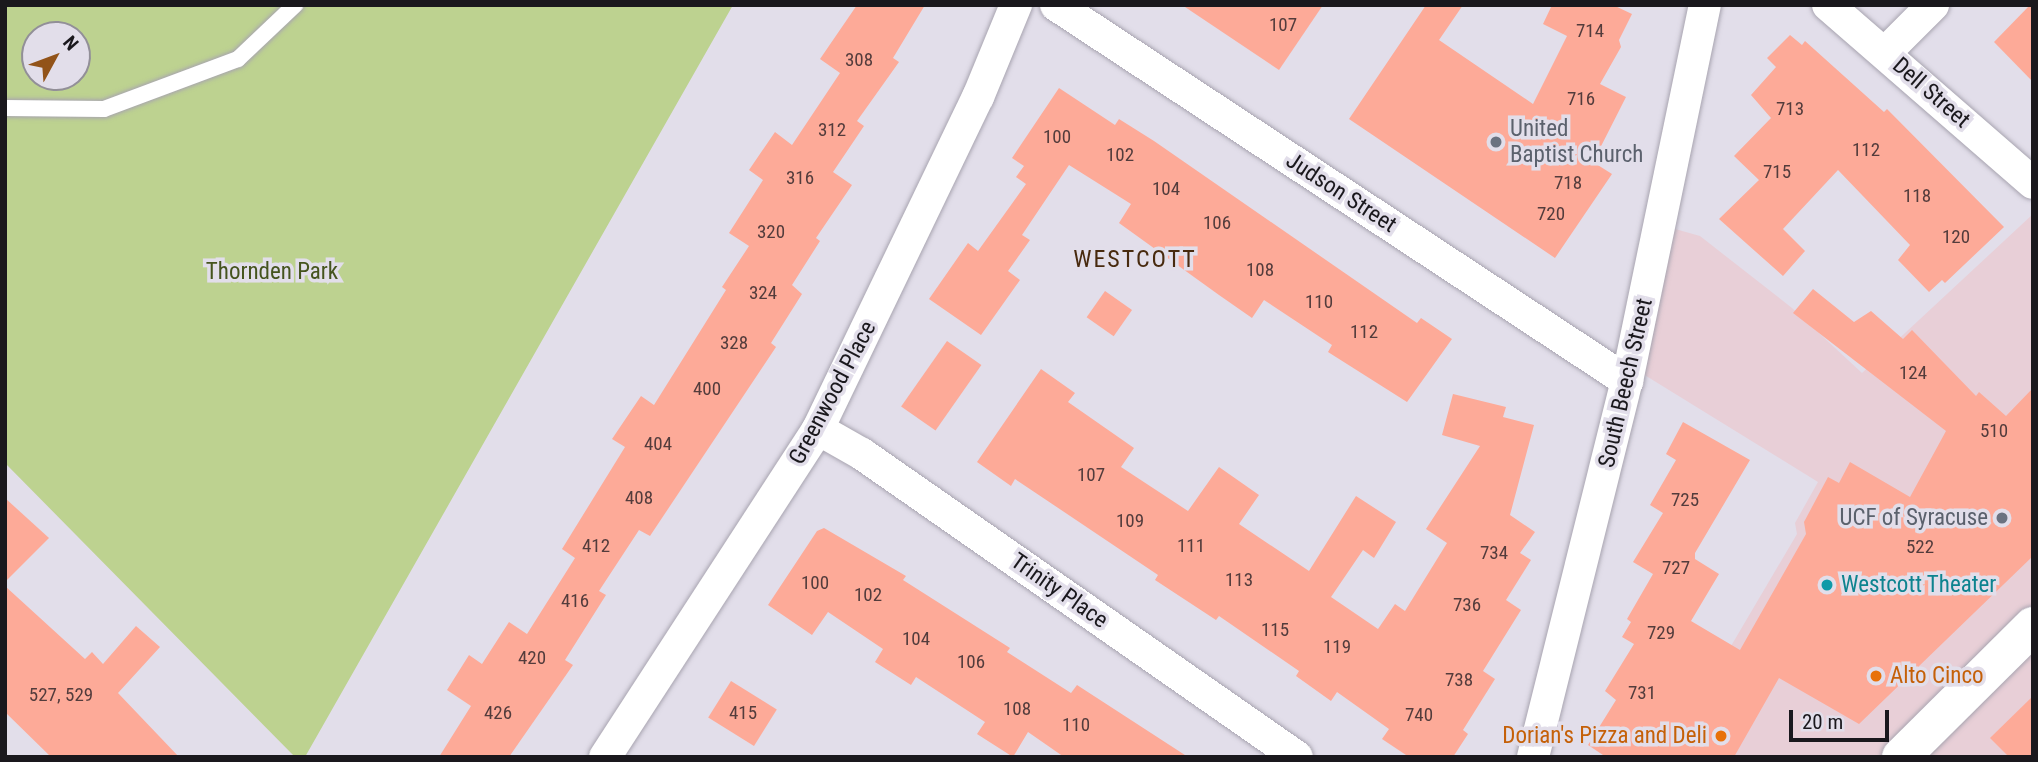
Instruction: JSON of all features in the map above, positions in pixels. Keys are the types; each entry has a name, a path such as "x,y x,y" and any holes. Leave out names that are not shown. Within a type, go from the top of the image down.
{"street":[{"name":"Greenwood Place","path":"605,757 818,429 978,97 1016,5"},
{"name":"Judson Street","path":"1056,5 1627,381"},
{"name":"South Beech Street","path":"1533,757 1627,381 1705,5"},
{"name":"Dell Street","path":"1828,5 2033,183"},
{"path":"1885,53 1933,5"},
{"name":"Trinity Place","path":"818,429 862,454 1297,757"},
{"path":"1901,757 2033,626"}],"lane":[{"path":"5,108 104,109 238,59 295,5"}],"shaded area":[{"path":"2033,214 2033,757 1681,757 1731,646 1797,534 1795,523 1818,482 1630,366 1661,225 1700,236 1792,308 1862,373"}],"green space":[{"name":"Thornden Park","path":"5,5 733,5 305,757 295,757 5,463"}],"building":[{"path":"857,5 925,5 893,58 899,62 857,121 864,126 833,172 852,185 816,238 820,241 792,285 802,294 771,343 776,347 650,536 639,530 599,591 606,595 565,660 573,665 509,757 439,757 471,706 447,690 469,655 482,664 509,622 527,634 575,558 562,549 625,447 612,439 641,396 654,405 726,290 722,287 749,246 729,233 763,180 749,170 775,132 792,145 840,73 820,59"},
{"path":"1182,5 1323,5 1279,70"},
{"path":"1426,5 1463,5 1439,40 1533,104 1567,36 1543,24 1552,5 1613,5 1632,14 1619,40 1621,47 1600,84 1626,97 1593,162 1612,174 1555,258 1349,119"},
{"path":"2033,5 2033,82 1994,42"},
{"path":"1790,35 1802,45 1805,41 1884,112 1887,109 2004,227 1945,283 1942,280 1929,292 1898,260 1910,245 1838,170 1783,229 1805,251 1783,276 1719,219 1759,180 1734,156 1771,118 1751,95 1776,67 1767,58"},
{"path":"1059,88 1115,125 1119,119 1154,141 1417,323 1421,318 1452,339 1407,402 1328,352 1332,345 1264,300 1252,318 1219,295 1119,223 1131,204 1069,165 1022,235 1030,240 1008,271 1020,280 981,335 929,299 968,243 978,251 1026,184 1016,177 1024,166 1012,158"},
{"path":"1813,289 1854,322 1871,311 1903,339 1912,330 1976,396 1979,392 2006,416 2033,388 2033,556 1859,724 1779,678 1734,757 1606,757 1588,745 1616,700 1605,691 1634,644 1622,637 1631,622 1627,619 1653,574 1633,562 1663,513 1650,505 1676,460 1666,454 1683,422 1750,460 1695,553 1695,559 1719,574 1691,621 1740,650 1806,534 1804,522 1828,477 1839,483 1850,462 1910,497 1946,431 1793,313"},
{"path":"1105,291 1132,310 1114,336 1087,317"},
{"path":"947,341 981,365 936,431 901,407"},
{"path":"1041,369 1075,393 1068,402 1134,448 1121,467 1188,511 1219,467 1259,495 1239,524 1309,571 1356,496 1396,522 1374,558 1363,550 1331,597 1378,629 1395,604 1405,611 1447,543 1426,529 1480,446 1442,435 1453,394 1506,407 1503,417 1534,425 1510,515 1535,532 1520,553 1531,560 1506,600 1521,610 1483,671 1495,679 1463,730 1468,734 1453,757 1409,757 1382,739 1389,729 1337,692 1331,701 1296,676 1299,671 1219,616 1216,620 1155,580 1158,575 1015,479 1011,486 977,462"},
{"path":"5,498 49,538 5,582"},
{"path":"824,528 906,576 903,580 1010,648 1007,652 1071,693 1077,685 1188,757 1064,757 1028,732 1013,757 977,734 985,722 916,677 911,685 875,662 883,649 828,612 812,635 768,605 817,531"},
{"path":"5,586 85,659 92,652 103,664 136,626 160,647 118,693 179,757 51,757 5,712"},
{"path":"731,681 777,710 754,746 708,717"},
{"path":"2033,696 2033,757 2009,757 1990,738"}],"place":[{"name":"United Baptist Church","path":"1496,142"},
{"name":"UCF of Syracuse","path":"2002,518"},
{"name":"Westcott Theater","path":"1827,585"},
{"name":"Alto Cinco","path":"1876,676"},
{"name":"Dorian's Pizza and Deli","path":"1721,736"}],"district":[{"name":"WESTCOTT","path":"1135,260"}]}
